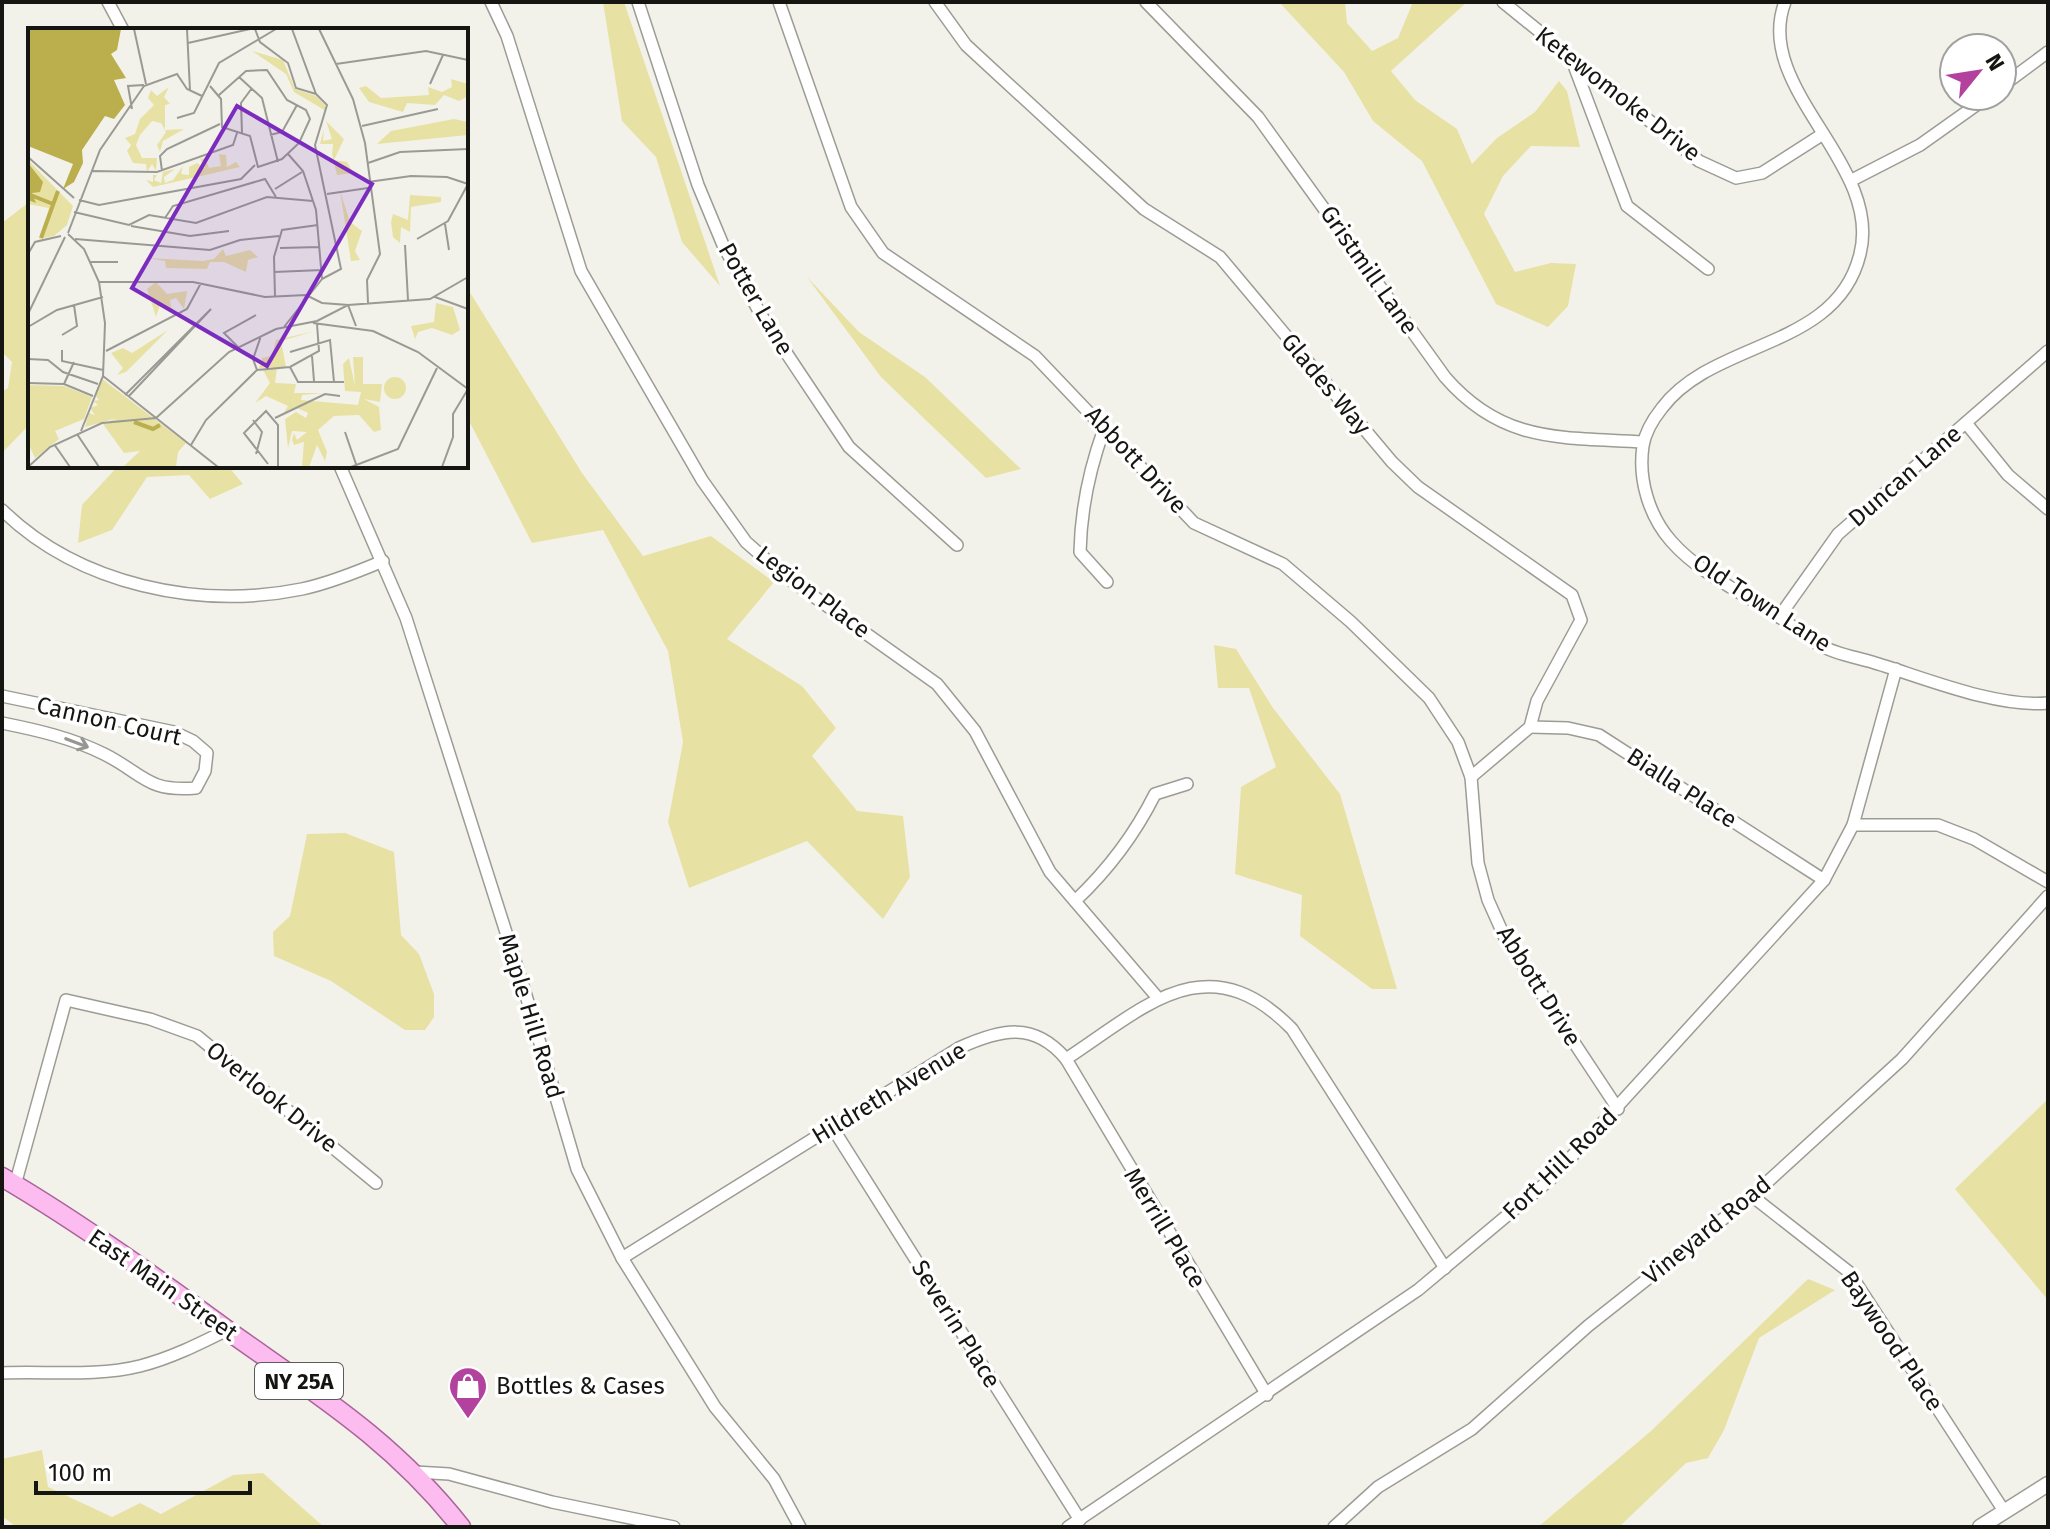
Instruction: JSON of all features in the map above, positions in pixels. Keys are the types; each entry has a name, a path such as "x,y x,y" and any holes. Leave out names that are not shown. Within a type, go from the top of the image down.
{"main road":[{"name":"East Main Street","path":"8,1181 227,1330 375,1436 415,1472 461,1527"}],"street":[{"path":"108,2 122,28"},
{"name":"Legion Place","path":"491,2 507,36 581,271 702,480 746,542 785,576 937,684 975,731 1050,872 1157,997"},
{"name":"Potter Lane","path":"638,2 698,185 723,245 761,315 849,447 957,545"},
{"name":"Abbott Drive","path":"779,2 851,207 883,253 1035,356 1074,393 1194,523 1283,564 1351,622 1429,698 1458,742 1471,777 1478,863 1488,900 1505,938 1618,1109"},
{"name":"Glades Way","path":"935,2 966,45 1144,209 1220,257 1392,462 1418,487 1572,595 1581,620 1537,701 1530,727"},
{"name":"Gristmill Lane","path":"1146,2 1258,117 1445,377 1471,404 1504,425 1542,436 1643,442"},
{"name":"Ketewomoke Drive","path":"1503,2 1699,161 1736,178 1762,173 1823,134"},
{"path":"1643,442 1673,393 1703,371 1782,338 1819,317 1846,289 1860,254 1863,216 1852,180 1823,134 1789,68 1781,37 1785,2"},
{"path":"2018,74 2048,52"},
{"path":"1571,59 1627,206 1708,269"},
{"path":"1852,180 1920,145 1966,112"},
{"name":"Duncan Lane","path":"1779,617 1838,534 2048,351"},
{"path":"1966,423 2008,475 2048,509"},
{"path":"1104,429 1091,464 1081,518 1080,552 1107,582"},
{"name":"Old Town Lane","path":"1643,442 1642,475 1648,497 1671,541 1703,569 1822,647 2000,698 2048,703"},
{"name":"Maple Hill Road","path":"341,468 406,618 525,992 577,1169 622,1258 715,1407 774,1479 800,1527"},
{"path":"2,510 51,549 97,571 153,588 191,595 253,596 303,589 383,561"},
{"name":"Fort Hill Road","path":"1068,1527 1267,1395 1445,1268 1553,1177 1824,880 1853,825 1860,787 1896,669"},
{"name":"Cannon Court","path":"2,696 174,732 193,741 207,753 205,771 196,788 169,790 148,782 105,754 47,732 2,723"},
{"path":"1471,777 1530,727"},
{"name":"Bialla Place","path":"1530,727 1568,728 1599,735 1824,880"},
{"path":"1075,901 1106,872 1137,830 1155,794 1187,784"},
{"path":"1853,825 1938,825 1974,839 2048,882"},
{"name":"Vineyard Road","path":"1334,1527 1378,1487 1472,1429 1588,1326 1752,1196 1902,1059 2048,896"},
{"path":"1066,1059 1157,997 1179,989 1219,987 1259,1001 1292,1029 1445,1268"},
{"name":"Overlook Drive","path":"8,1181 66,1000 150,1019 197,1036 376,1183"},
{"name":"Hildreth Avenue","path":"622,1258 959,1048 983,1037 1030,1032 1051,1042 1066,1059"},
{"name":"Merrill Place","path":"1066,1059 1267,1395"},
{"name":"Severin Place","path":"832,1127 1080,1520"},
{"name":"Baywood Place","path":"1752,1196 1849,1272 2004,1511"},
{"path":"2,1373 93,1372 138,1367 181,1353 227,1330"},
{"path":"415,1472 449,1474 552,1502 674,1527"},
{"path":"1980,1527 2048,1484"}],"shaded area":[{"path":"603,2 624,2 720,286 682,242 656,157 622,121"},
{"path":"1279,2 1345,2 1347,23 1372,51 1398,38 1413,2 1467,2 1391,71 1415,100 1457,129 1472,164 1497,138 1535,112 1559,81 1567,91 1580,147 1531,146 1503,176 1484,214 1515,272 1551,263 1576,264 1568,306 1548,327 1496,304 1422,161 1373,121 1344,72"},
{"path":"28,203 28,426 2,453 2,392 8,388 12,362 2,352 2,223"},
{"path":"807,277 859,332 925,377 1021,469 986,478 881,377"},
{"path":"468,289 582,473 643,556 711,536 774,582 727,639 802,686 836,728 812,756 857,811 903,816 910,877 883,919 807,841 689,888 668,822 683,742 668,651 603,530 532,543 468,419"},
{"path":"116,468 230,468 243,484 210,499 189,475 147,477 112,530 78,543 82,505"},
{"path":"1214,645 1236,649 1273,708 1340,794 1397,989 1372,989 1300,936 1302,895 1235,874 1241,787 1276,767 1249,688 1218,688"},
{"path":"345,833 394,852 401,935 419,954 434,994 434,1017 425,1030 405,1030 331,981 274,956 273,932 290,916 307,834"},
{"path":"2048,1099 2048,1300 1955,1189"},
{"path":"1808,1279 1835,1290 1759,1338 1724,1430 1708,1458 1686,1463 1619,1527 1538,1527 1651,1431"},
{"path":"42,1450 48,1487 112,1517 140,1503 161,1514 233,1475 263,1473 324,1527 16,1527 2,1516 2,1459"}],"place":[{"name":"Bottles & Cases","path":"468,1420"}]}
